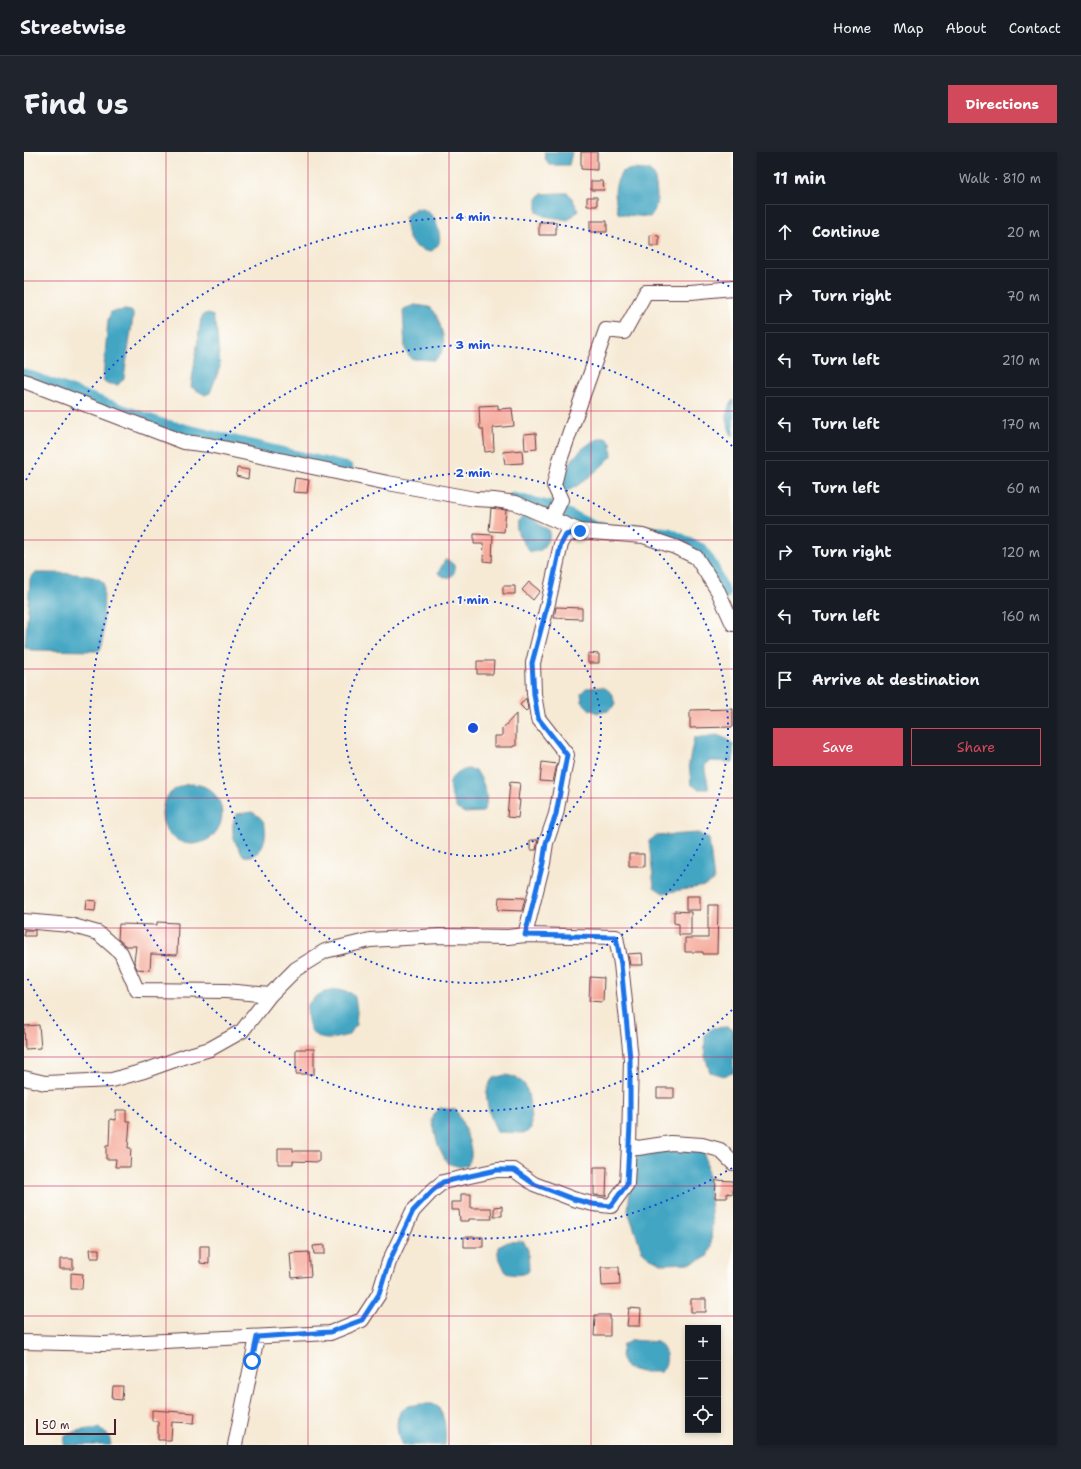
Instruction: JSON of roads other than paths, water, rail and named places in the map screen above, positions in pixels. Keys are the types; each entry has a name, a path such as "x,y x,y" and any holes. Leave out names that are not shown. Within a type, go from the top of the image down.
{"street":[{"path":"552,518 561,500 554,485 560,460 606,330 624,332 646,292 691,292 733,288"},
{"path":"24,381 184,442 209,445 468,498 516,503 580,531 643,536 675,547 696,557 718,591 733,624"},
{"path":"525,935 543,863 546,843 556,814 567,755 538,718 534,694 532,663 548,603 561,544 566,535 580,531"},
{"path":"24,921 70,925 98,932 121,953 137,990 226,991 270,995"},
{"path":"24,1078 45,1083 112,1080 210,1049 242,1031 270,995 296,969 325,950 370,940 439,936 508,937 525,935 616,937 621,964 630,1059 627,1184 611,1206 592,1204 573,1199 534,1184 514,1170 497,1170 443,1182 413,1211 389,1262 379,1294 362,1320 330,1332 257,1337 104,1344 24,1342"},
{"path":"628,1145 638,1148 671,1143 702,1145 720,1150 733,1163"},
{"path":"235,1445 257,1337"}],"water":[{"path":"544,152 572,152 569,165 550,165 546,161"},
{"path":"632,169 648,170 654,175 657,197 655,208 650,217 618,213 615,196 617,183 622,172"},
{"path":"568,193 578,211 568,220 544,216 537,212 537,199 541,194"},
{"path":"416,208 424,210 431,215 438,230 440,239 439,243 430,252 413,244 408,236 405,218"},
{"path":"415,305 431,308 438,319 442,330 444,344 439,357 435,360 411,359 405,349 403,310"},
{"path":"125,310 131,311 133,313 133,317 124,378 118,385 109,384 103,379 108,320 111,312"},
{"path":"204,314 213,316 217,333 220,367 210,393 205,395 191,387 201,319"},
{"path":"733,400 733,438 729,429 727,414"},
{"path":"601,438 606,438 611,443 612,456 582,482 563,492 562,485 565,471 573,458 592,442"},
{"path":"526,516 532,518 550,531 549,539 541,550 530,552 520,538 517,523 520,519"},
{"path":"445,560 448,560 454,565 455,570 452,576 448,578 438,573"},
{"path":"36,573 83,575 99,579 104,583 103,641 100,650 31,650 25,647 30,579 32,575"},
{"path":"602,687 611,693 615,705 608,711 598,713 589,709 582,702 581,693 586,688"},
{"path":"717,735 727,739 733,745 733,762 711,761 705,765 708,789 698,789 691,784 689,763 694,738"},
{"path":"467,769 476,770 484,785 486,791 486,801 483,812 465,813 457,809 452,796 450,790 451,780 459,772"},
{"path":"192,784 209,789 217,797 222,814 217,831 209,839 192,844 175,839 167,831 162,814 167,797 175,789"},
{"path":"252,812 261,818 264,823 264,840 259,851 250,856 244,856 237,846 233,836 234,819 237,814"},
{"path":"698,833 709,839 714,881 705,886 663,893 654,887 649,841 656,836"},
{"path":"338,990 351,993 355,997 357,1011 356,1025 349,1035 335,1039 323,1039 313,1033 311,1029 307,1005 321,994 328,991"},
{"path":"727,1027 733,1029 733,1073 723,1076 710,1072 705,1056 705,1035 712,1028"},
{"path":"505,1075 518,1079 522,1082 528,1093 531,1129 525,1133 497,1132 489,1112 487,1091 489,1084 493,1078"},
{"path":"440,1108 456,1110 461,1119 471,1152 471,1158 467,1165 460,1167 447,1163 438,1145 432,1120 435,1113"},
{"path":"654,1149 703,1150 707,1164 712,1223 711,1246 707,1257 692,1263 663,1264 649,1257 642,1251 628,1211 632,1165 636,1156"},
{"path":"508,1242 524,1242 528,1250 529,1271 518,1275 506,1273 498,1255 498,1247"},
{"path":"632,1340 658,1342 664,1349 666,1356 666,1364 661,1372 641,1372 626,1368 621,1356 623,1345"},
{"path":"435,1404 439,1408 445,1429 445,1445 402,1445 397,1429 400,1413 408,1406"},
{"path":"99,1428 109,1436 111,1445 64,1445 65,1436 73,1432"}],"waterway":[{"path":"24,374 159,423 348,468"},
{"path":"513,498 553,507 595,527 604,528"},
{"path":"634,529 669,533 702,549 713,566 725,594"}]}
